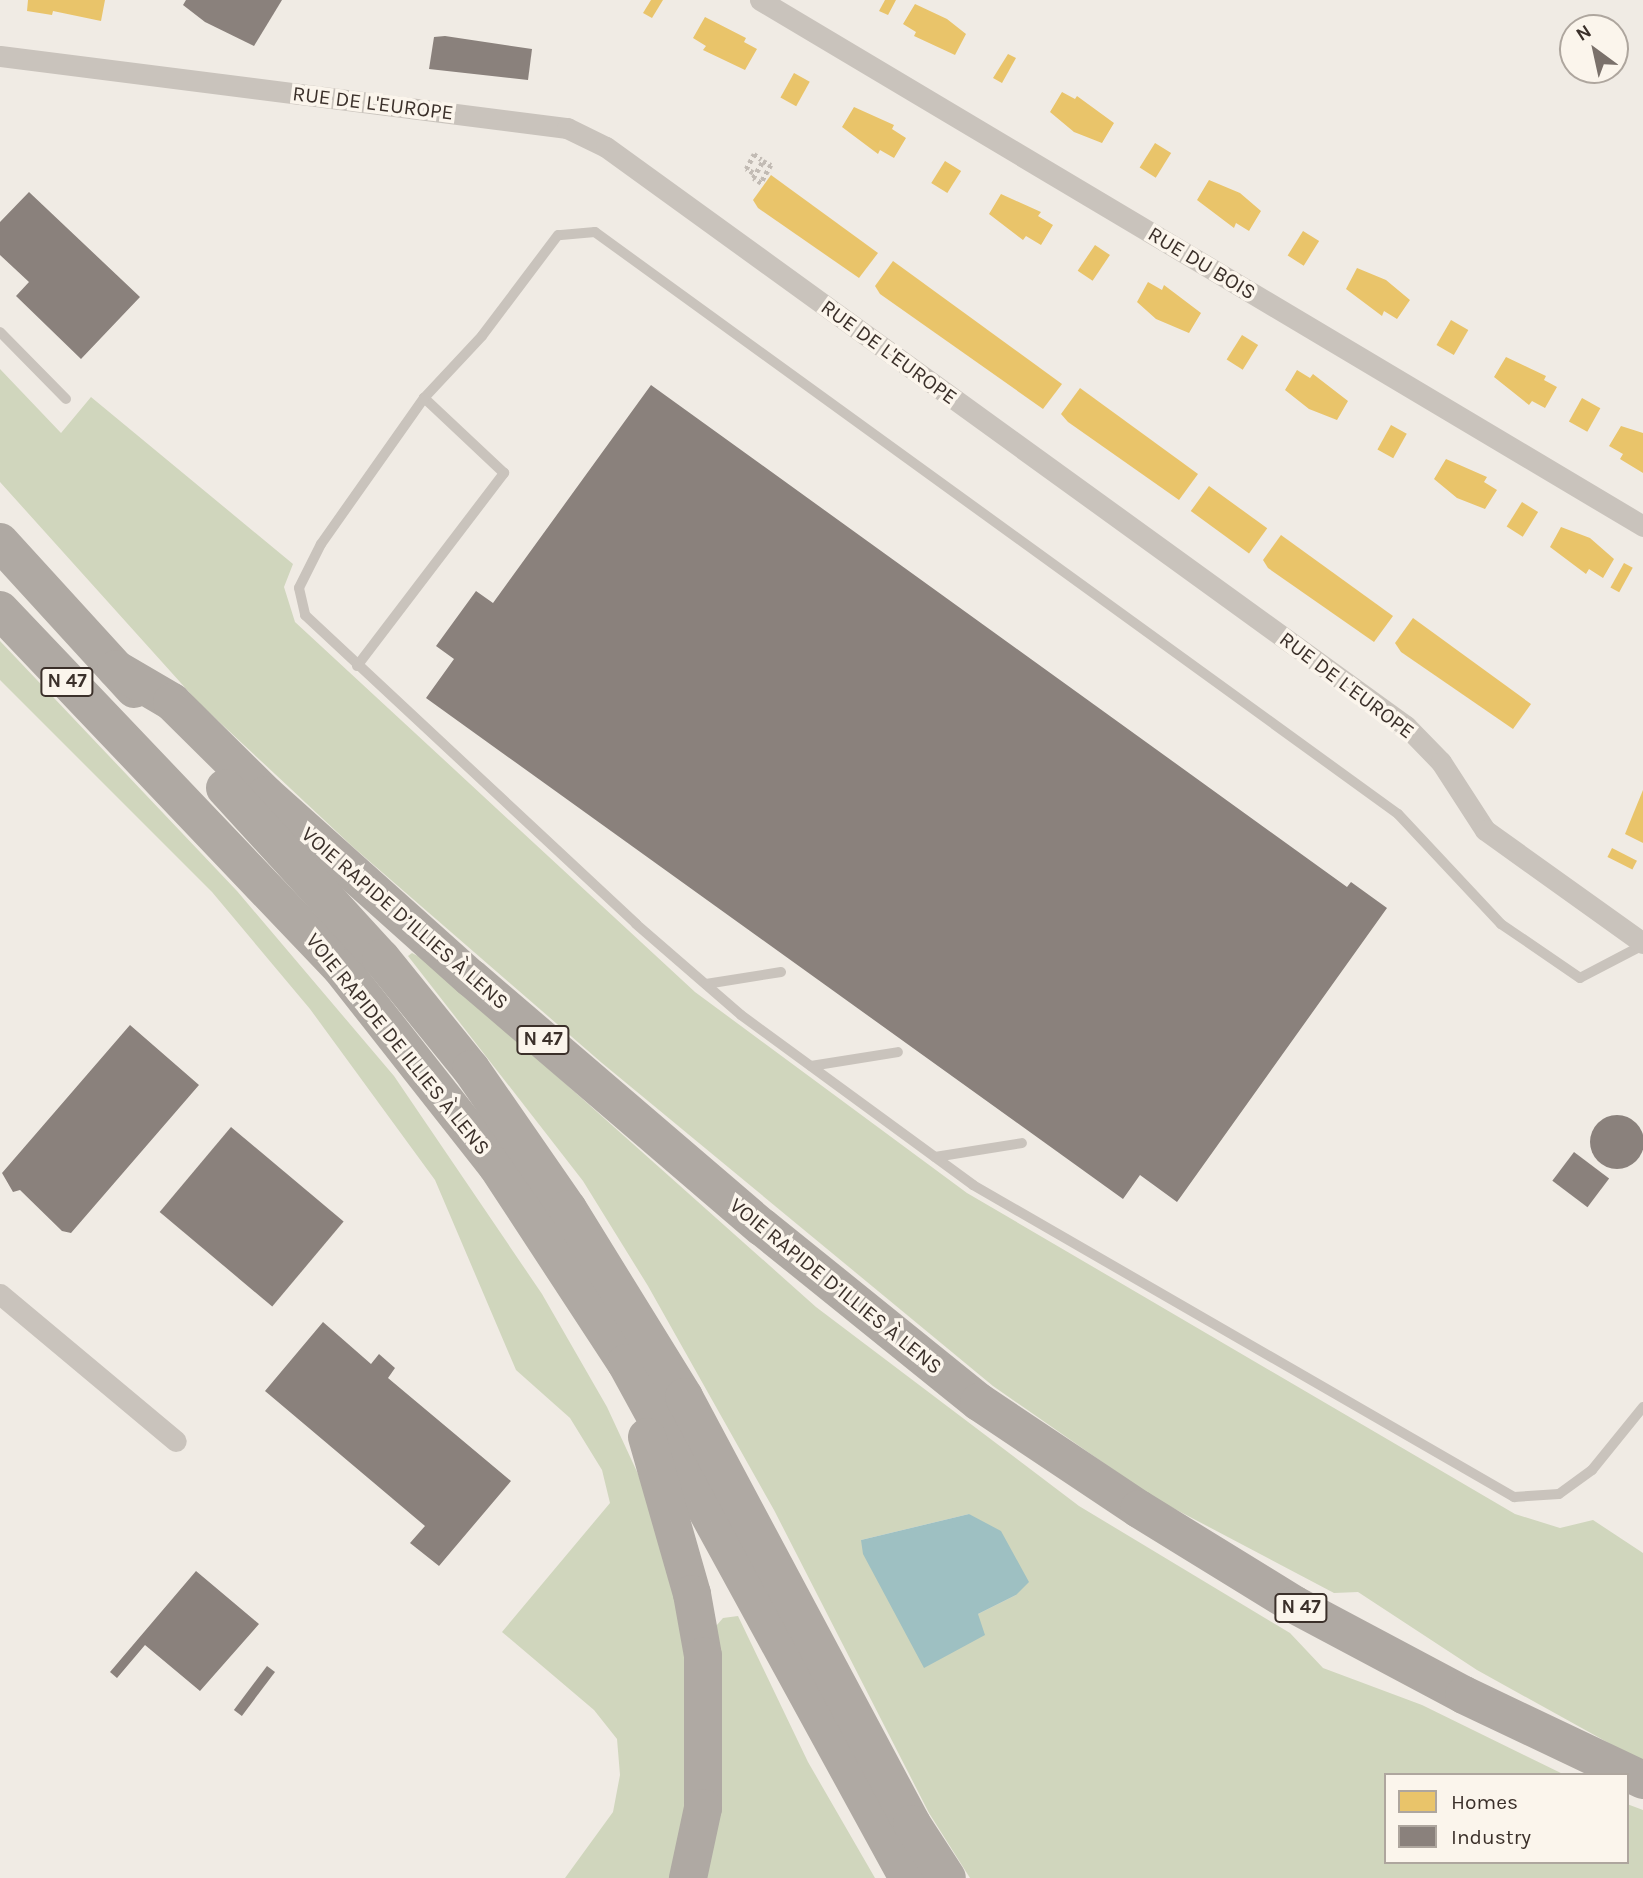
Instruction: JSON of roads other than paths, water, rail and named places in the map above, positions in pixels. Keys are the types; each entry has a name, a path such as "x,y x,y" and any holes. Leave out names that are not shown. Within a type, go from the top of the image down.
{"highway":[{"name":"N 47","path":"0,542 116,669"},
{"name":"VOIE RAPIDE DE ILLIES À LENS","path":"0,610 341,968 433,1080 504,1176 625,1363"},
{"name":"VOIE RAPIDE D’ILLIES À LENS","path":"116,669 172,702 266,796 471,978 762,1227 979,1402 1128,1502 1295,1605 1464,1695 1628,1773"},
{"path":"116,669 381,958 471,1069 568,1209 684,1397 912,1825 947,1878"},
{"name":"N 47","path":"625,1363 908,1878"},
{"path":"625,1363 692,1594 703,1656 703,1808 688,1878"}],"street":[{"name":"RUE DU BOIS","path":"760,0 1643,526"},
{"name":"RUE DE L'EUROPE","path":"0,56 567,128 606,147 1406,726 1441,762 1485,830 1643,944"},
{"path":"0,1293 176,1441"}],"lane":[{"path":"1643,944 1580,978 1524,940 1501,924 1398,814 595,232 558,235 481,337 424,398 321,544 299,588 306,615 358,666 706,984 811,1066 973,1185 1514,1497 1559,1494 1592,1470 1643,1407"},
{"path":"0,332 66,399"},
{"path":"358,666 504,473 424,398"},
{"path":"706,984 781,972"},
{"path":"811,1066 898,1052"},
{"path":"935,1157 1022,1143"}],"water":[{"path":"969,1514 1001,1531 1029,1582 1016,1595 978,1614 985,1635 924,1668 863,1554 861,1540"}]}
